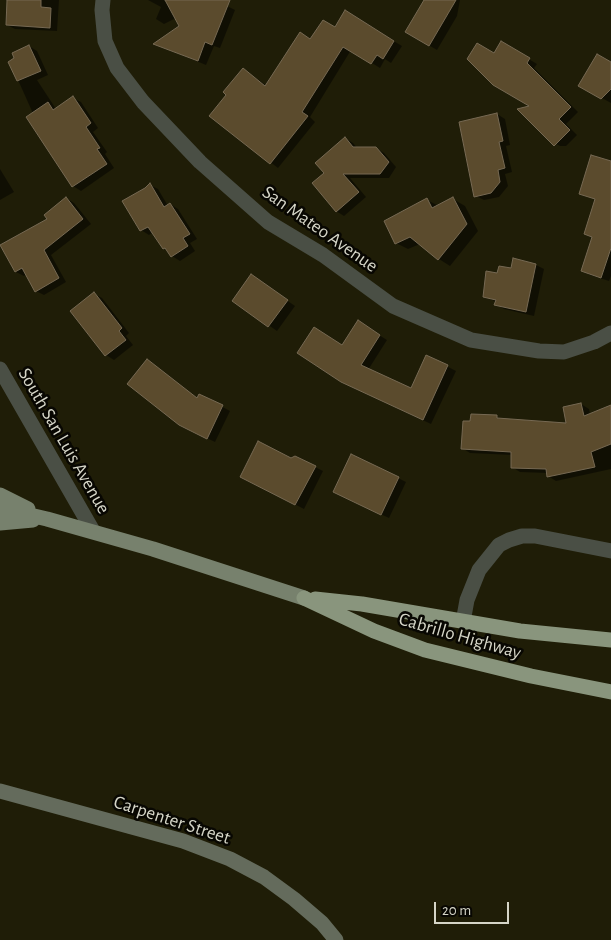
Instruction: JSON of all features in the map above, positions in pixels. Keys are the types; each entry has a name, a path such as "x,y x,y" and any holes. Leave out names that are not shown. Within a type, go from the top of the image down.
{"highway":[{"name":"Cabrillo Highway","path":"304,598 362,604 529,632 611,640"},
{"name":"Cabrillo Highway","path":"304,598 374,631 426,650 531,676 611,692"}],"main road":[{"path":"0,495 47,519"},
{"name":"Cabrillo Highway","path":"0,508 47,519 153,549 304,598"},
{"path":"0,523 47,519"}],"street":[{"name":"San Mateo Avenue","path":"103,0 105,40 118,68 143,102 200,162 268,222 324,255 393,306 471,340 539,351 564,352 594,342 611,333"},
{"name":"South San Luis Avenue","path":"0,370 93,532"},
{"path":"463,622 467,600 479,570 499,545 509,540 522,536 535,536 611,552"},
{"name":"Carpenter Street","path":"0,791 183,841 230,859 264,877 294,899 322,923 336,940"}],"building":[{"path":"7,0 41,0 41,7 51,8 50,28 6,25"},
{"path":"165,0 230,0 212,45 205,42 198,61 153,44 179,26"},
{"path":"424,0 456,0 429,46 405,32"},
{"path":"345,10 394,41 383,59 377,55 371,64 343,47 302,112 308,116 270,164 209,116 226,95 223,92 243,68 265,86 300,32 310,39 323,20 335,27"},
{"path":"501,41 530,58 527,63 571,107 559,119 570,130 554,146 517,109 529,106 493,85 467,59 477,43 494,53"},
{"path":"29,45 41,71 17,81 8,62 14,58 12,53"},
{"path":"597,54 611,62 611,89 601,99 578,86"},
{"path":"73,96 91,123 86,127 100,148 97,149 107,164 72,187 26,117 48,102 53,110"},
{"path":"497,113 503,141 499,142 505,168 498,170 500,182 491,193 474,197 459,122"},
{"path":"345,137 353,147 376,147 389,162 380,174 343,174 359,192 336,212 312,183 324,173 315,163"},
{"path":"591,155 611,161 611,248 601,278 581,271 592,237 584,234 595,199 579,194"},
{"path":"150,183 164,207 170,203 190,234 183,238 188,246 171,257 148,227 140,231 122,201 145,188"},
{"path":"66,197 83,219 44,250 59,278 35,292 22,268 15,272 0,245 47,219 44,215"},
{"path":"453,197 467,224 438,260 410,237 395,244 384,221 427,198 432,208"},
{"path":"513,258 536,264 526,312 494,305 496,300 483,297 486,271 497,273 499,266 511,268"},
{"path":"251,274 288,300 268,327 232,301"},
{"path":"94,292 122,328 119,331 126,340 105,356 70,311"},
{"path":"358,320 380,335 361,365 411,388 426,355 448,365 423,420 341,382 297,353 314,327 342,345"},
{"path":"147,359 197,398 199,394 223,405 207,439 179,425 127,384"},
{"path":"581,403 584,416 611,405 611,444 591,452 595,467 547,477 546,469 511,468 511,452 461,449 463,421 470,421 471,414 497,415 497,418 566,423 563,407"},
{"path":"258,441 291,458 295,456 316,466 295,505 240,477"},
{"path":"351,454 399,477 381,515 333,492"}]}
